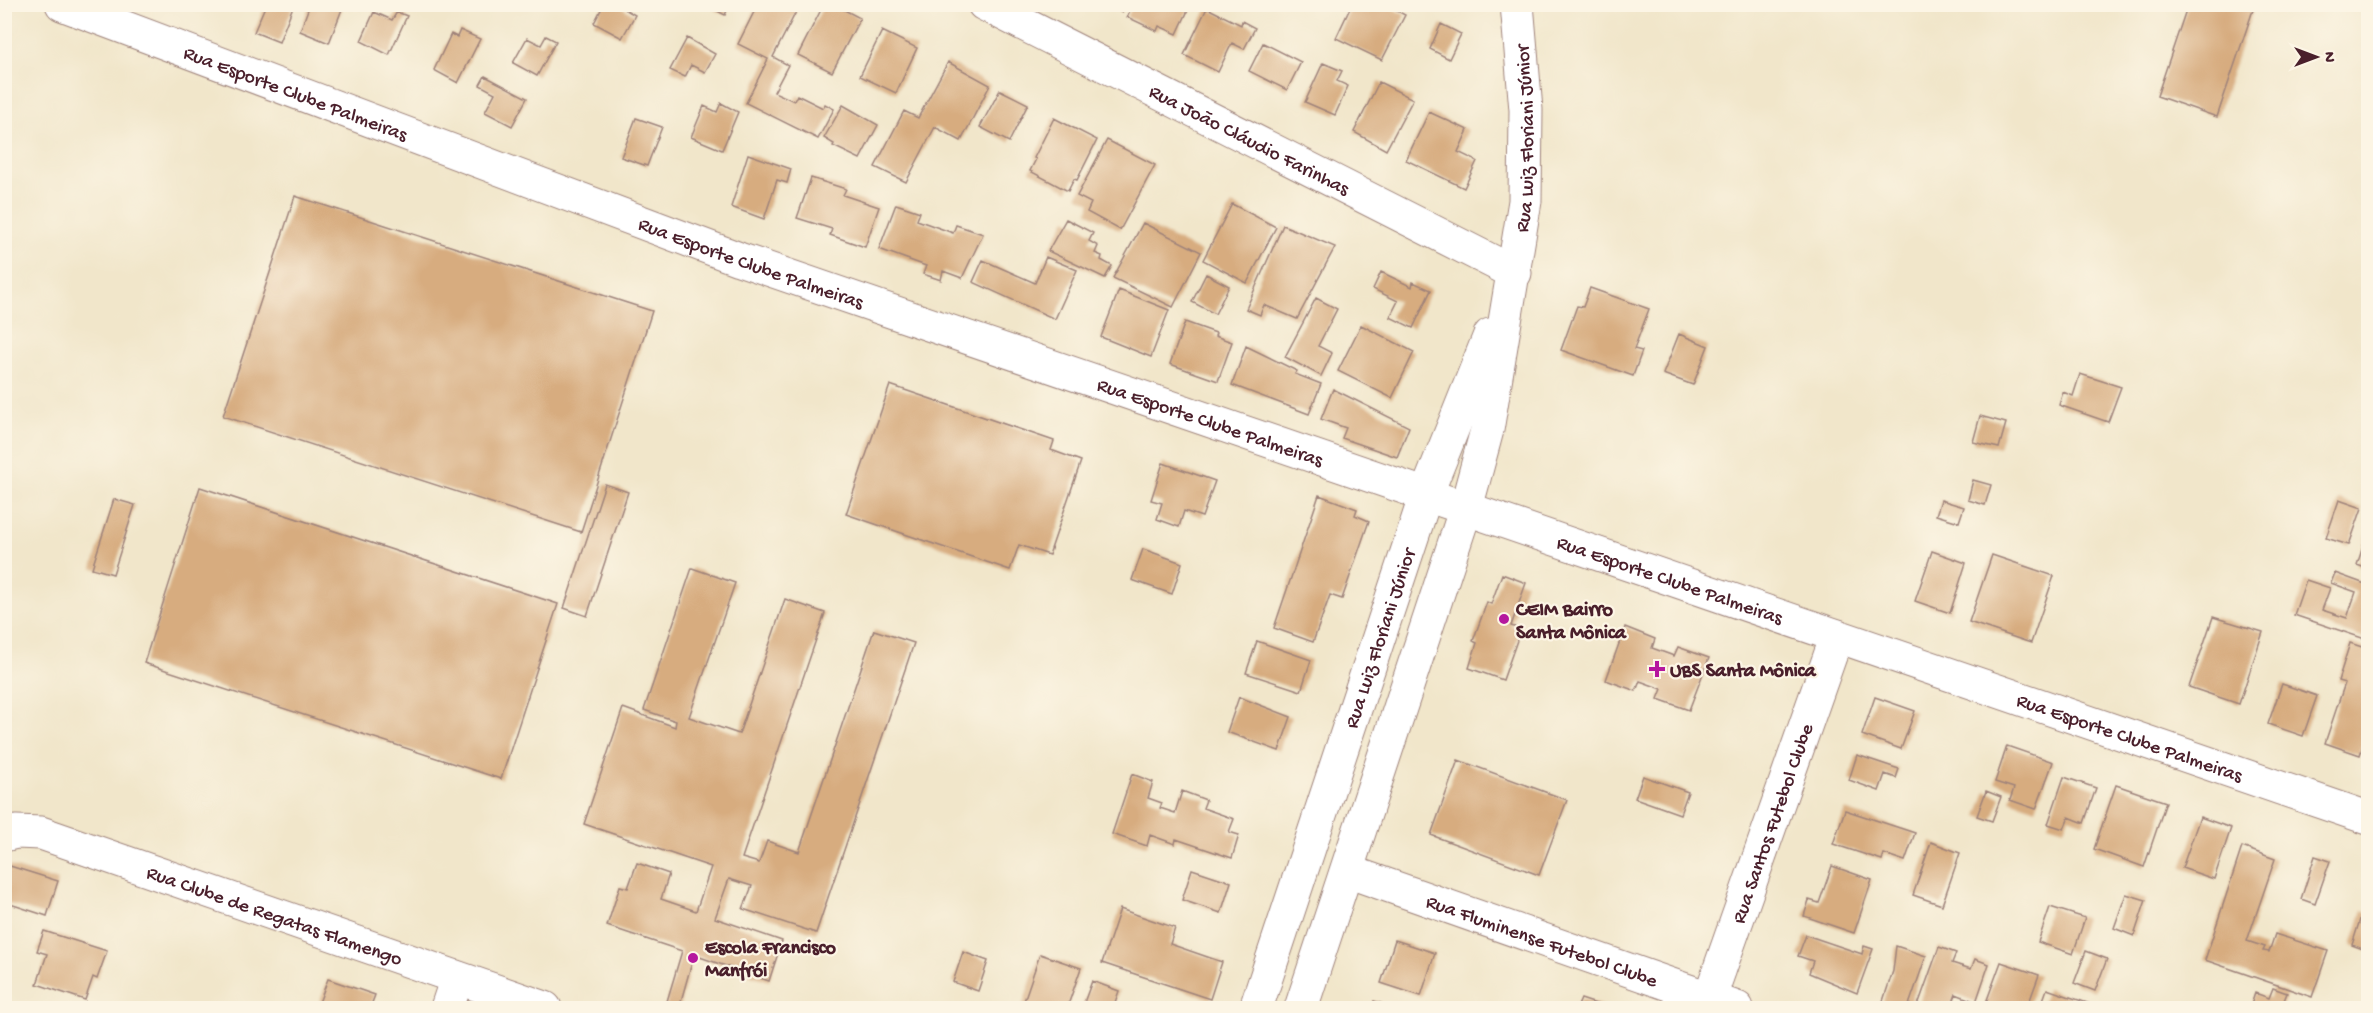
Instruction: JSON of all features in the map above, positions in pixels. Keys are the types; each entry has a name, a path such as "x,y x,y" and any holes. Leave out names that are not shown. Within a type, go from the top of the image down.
{"street":[{"name":"Rua Esporte Clube Palmeiras","path":"62,4 739,259 2368,818"},
{"name":"Rua João Cláudio Farinhas","path":"984,4 1515,273"},
{"name":"Rua Luiz Floriani Júnior","path":"1301,1008 1466,508 1487,430 1515,273 1525,201 1527,110 1517,4"},
{"name":"Rua Luiz Floriani Júnior","path":"1256,1008 1426,495 1515,273"},
{"name":"Rua Santos Futebol Clube","path":"1718,1005 1837,636"},
{"name":"Rua Clube de Regatas Flamengo","path":"4,835 16,832 41,833 544,1008"},
{"name":"Rua Fluminense Futebol Clube","path":"1347,871 1718,1005"},
{"path":"447,1008 458,978"}],"building":[{"path":"266,4 294,4 279,42 254,32"},
{"path":"310,4 344,4 329,43 300,31"},
{"path":"604,4 616,4 635,15 622,38 594,23"},
{"path":"704,4 730,4 725,15"},
{"path":"758,4 800,4 773,57 788,65 774,92 794,101 797,95 823,108 825,104 834,109 818,139 746,103 768,59 738,44"},
{"path":"824,4 833,4 860,18 832,72 798,55"},
{"path":"1108,4 1126,4 1122,12"},
{"path":"1133,4 1191,4 1177,34 1159,26 1157,31 1127,17"},
{"path":"1352,4 1384,4 1405,15 1382,60 1336,38"},
{"path":"2188,4 2255,4 2217,117 2157,96"},
{"path":"1207,8 1241,25 1242,21 1255,28 1244,49 1232,43 1218,72 1184,55"},
{"path":"374,12 392,20 397,12 407,16 389,55 361,41"},
{"path":"1441,24 1461,34 1449,59 1430,49"},
{"path":"460,30 480,39 458,83 434,70 451,34 457,37"},
{"path":"882,31 917,48 896,93 860,76"},
{"path":"546,36 556,41 537,76 513,63 527,38 541,45"},
{"path":"687,38 715,54 705,72 691,65 685,77 670,70"},
{"path":"1263,43 1301,62 1287,90 1249,71"},
{"path":"948,62 990,85 961,141 935,127 906,182 875,167 904,111 918,118"},
{"path":"1323,63 1342,71 1337,81 1348,86 1335,115 1305,102"},
{"path":"485,76 527,98 512,126 485,112 495,93 480,85"},
{"path":"1379,82 1413,99 1386,150 1354,132"},
{"path":"1000,90 1028,104 1009,142 980,127"},
{"path":"721,103 738,112 722,150 691,137 704,106 717,112"},
{"path":"843,105 878,125 860,159 833,146 834,144 824,138"},
{"path":"1429,112 1468,130 1458,152 1477,161 1464,188 1406,160"},
{"path":"636,118 662,127 647,166 621,157"},
{"path":"1054,118 1097,140 1077,180 1074,179 1068,191 1030,171"},
{"path":"1107,140 1155,165 1120,230 1087,212 1091,203 1077,196"},
{"path":"748,154 791,169 787,183 777,180 764,219 731,207"},
{"path":"811,178 846,189 843,195 879,207 865,247 830,235 832,229 797,218"},
{"path":"295,196 652,311 581,532 223,416"},
{"path":"896,204 920,212 917,220 953,233 956,225 983,234 962,278 943,271 941,280 923,274 926,266 879,249"},
{"path":"1232,204 1276,227 1247,283 1203,260"},
{"path":"1066,219 1093,233 1089,241 1098,246 1095,253 1102,256 1101,260 1112,266 1105,278 1048,251"},
{"path":"1143,223 1201,252 1173,307 1113,278"},
{"path":"1283,225 1335,247 1297,319 1264,305 1260,315 1246,309"},
{"path":"1046,257 1077,270 1055,319 973,282 983,260 1035,283"},
{"path":"1381,272 1412,287 1413,282 1431,290 1413,328 1390,317 1398,301 1373,289"},
{"path":"1206,274 1229,286 1215,314 1192,302"},
{"path":"1590,288 1649,309 1634,349 1642,351 1633,376 1561,350 1577,306 1583,307"},
{"path":"1119,290 1169,310 1151,357 1101,337"},
{"path":"1316,298 1337,309 1318,346 1332,353 1321,376 1285,357"},
{"path":"1185,322 1216,333 1215,336 1232,342 1218,381 1170,364"},
{"path":"1361,325 1414,352 1392,398 1338,371"},
{"path":"1679,334 1708,346 1693,385 1663,374"},
{"path":"1246,346 1297,371 1295,374 1321,384 1309,414 1232,385"},
{"path":"2080,374 2121,387 2108,422 2059,405 2063,392 2073,396"},
{"path":"890,385 1054,441 1051,450 1081,461 1049,555 1019,545 1010,570 846,514"},
{"path":"1333,389 1409,427 1397,457 1342,438 1346,428 1321,419"},
{"path":"1980,416 2006,423 1999,448 1973,442"},
{"path":"1163,463 1215,481 1202,517 1184,511 1179,527 1157,519 1162,503 1151,500"},
{"path":"1973,480 1991,485 1985,505 1968,500"},
{"path":"605,484 628,492 587,616 564,608"},
{"path":"200,487 558,604 501,779 144,663"},
{"path":"1319,495 1357,509 1355,515 1369,521 1342,599 1330,595 1313,642 1274,628"},
{"path":"114,499 135,505 113,574 92,568"},
{"path":"1941,500 1964,507 1959,522 1936,515"},
{"path":"2339,500 2362,508 2349,545 2326,538"},
{"path":"2368,531 2368,569 2357,565"},
{"path":"1143,549 1182,563 1172,594 1132,580"},
{"path":"1932,551 1966,563 1950,613 1915,601"},
{"path":"1992,555 2054,576 2031,643 1969,622"},
{"path":"692,568 735,583 689,717 739,734 785,599 825,613 742,858 759,863 767,841 799,852 874,630 914,643 816,933 743,909 752,886 729,879 715,918 782,941 769,981 694,955 679,1008 665,1008 682,951 607,926 620,886 628,888 637,863 669,874 661,899 696,911 711,867 584,824 623,708 675,727 676,721 644,710"},
{"path":"2335,573 2368,585 2368,640 2294,615 2306,580 2330,588 2322,610 2347,618 2356,592 2331,583"},
{"path":"1502,574 1526,583 1511,626 1521,629 1503,680 1469,668 1477,643 1473,641 1487,602 1491,604"},
{"path":"2213,617 2263,632 2239,704 2189,687"},
{"name":"UBS Santa Mônica","path":"1625,627 1655,639 1652,648 1674,656 1678,647 1709,658 1689,710 1658,699 1662,689 1640,681 1636,691 1606,680"},
{"path":"1257,641 1311,660 1301,691 1246,673"},
{"path":"2350,643 2368,649 2368,729 2360,755 2325,743 2345,683 2338,681"},
{"path":"2282,684 2317,696 2303,736 2268,724"},
{"path":"1239,697 1291,717 1279,751 1227,732"},
{"path":"1875,697 1915,711 1901,749 1862,735"},
{"path":"2007,746 2053,762 2036,809 2010,800 2014,788 1995,782"},
{"path":"1857,755 1899,769 1896,778 1885,774 1879,791 1849,780"},
{"path":"1458,760 1567,800 1539,875 1431,835"},
{"path":"1132,774 1153,782 1148,798 1162,803 1160,808 1175,813 1182,791 1206,800 1203,808 1234,819 1229,832 1239,835 1232,858 1176,839 1175,844 1150,835 1147,846 1112,834"},
{"path":"1643,776 1688,792 1680,814 1635,798"},
{"path":"2064,777 2096,788 2084,823 2069,817 2064,829 2048,824"},
{"path":"2116,785 2166,802 2144,867 2094,849"},
{"path":"1986,791 2001,797 1992,821 1977,816"},
{"path":"1845,810 1915,833 1905,861 1884,854 1882,860 1833,844"},
{"path":"2200,817 2231,828 2214,879 2182,868"},
{"path":"1931,842 1960,853 1942,905 1913,895"},
{"path":"2242,847 2275,859 2247,941 2265,947 2263,951 2269,952 2275,934 2328,951 2312,997 2205,960"},
{"path":"2315,856 2330,861 2315,904 2301,899"},
{"path":"10,866 58,881 47,916 4,902 4,883"},
{"path":"1832,866 1872,880 1854,933 1804,916 1809,900 1819,903"},
{"path":"1192,869 1231,882 1221,913 1182,900"},
{"path":"2126,894 2146,900 2134,936 2114,928"},
{"path":"2050,907 2085,918 2073,954 2038,942"},
{"path":"1120,909 1175,928 1170,944 1222,962 1210,999 1102,963"},
{"path":"2363,910 2368,912 2368,951 2352,945"},
{"path":"44,931 107,951 97,979 93,977 85,1000 37,984 47,954 37,951"},
{"path":"1806,935 1862,954 1864,946 1873,949 1857,993 1809,973 1813,961 1798,956"},
{"path":"1395,940 1435,953 1421,996 1381,983"},
{"path":"1896,946 1926,956 1908,1008 1881,1007 1893,971"},
{"path":"1939,947 1956,953 1952,963 1971,969 1975,959 1989,964 1976,1002 1956,994 1951,1008 1917,1008"},
{"path":"2086,951 2107,959 2095,991 2074,983"},
{"path":"963,952 988,961 978,991 953,982"},
{"path":"1040,954 1081,968 1067,1008 1022,1007"},
{"path":"2001,962 2039,975 2027,1008 1984,1008"},
{"path":"328,979 375,995 370,1008 317,1008"},
{"path":"1092,981 1119,991 1113,1008 1082,1008"},
{"path":"2273,988 2287,993 2281,1008 2250,1008 2255,993 2269,998"},
{"path":"2047,989 2099,1007 2059,1008 2042,1003"},
{"path":"1581,999 1608,1008 1577,1008"},
{"path":"1374,1001 1395,1008 1371,1008"}],"place":[{"name":"CEIM Bairro Santa Mônica","path":"1504,619"},
{"name":"UBS Santa Mônica","path":"1657,669"},
{"name":"Escola Francisco Manfrói","path":"693,958"}]}
